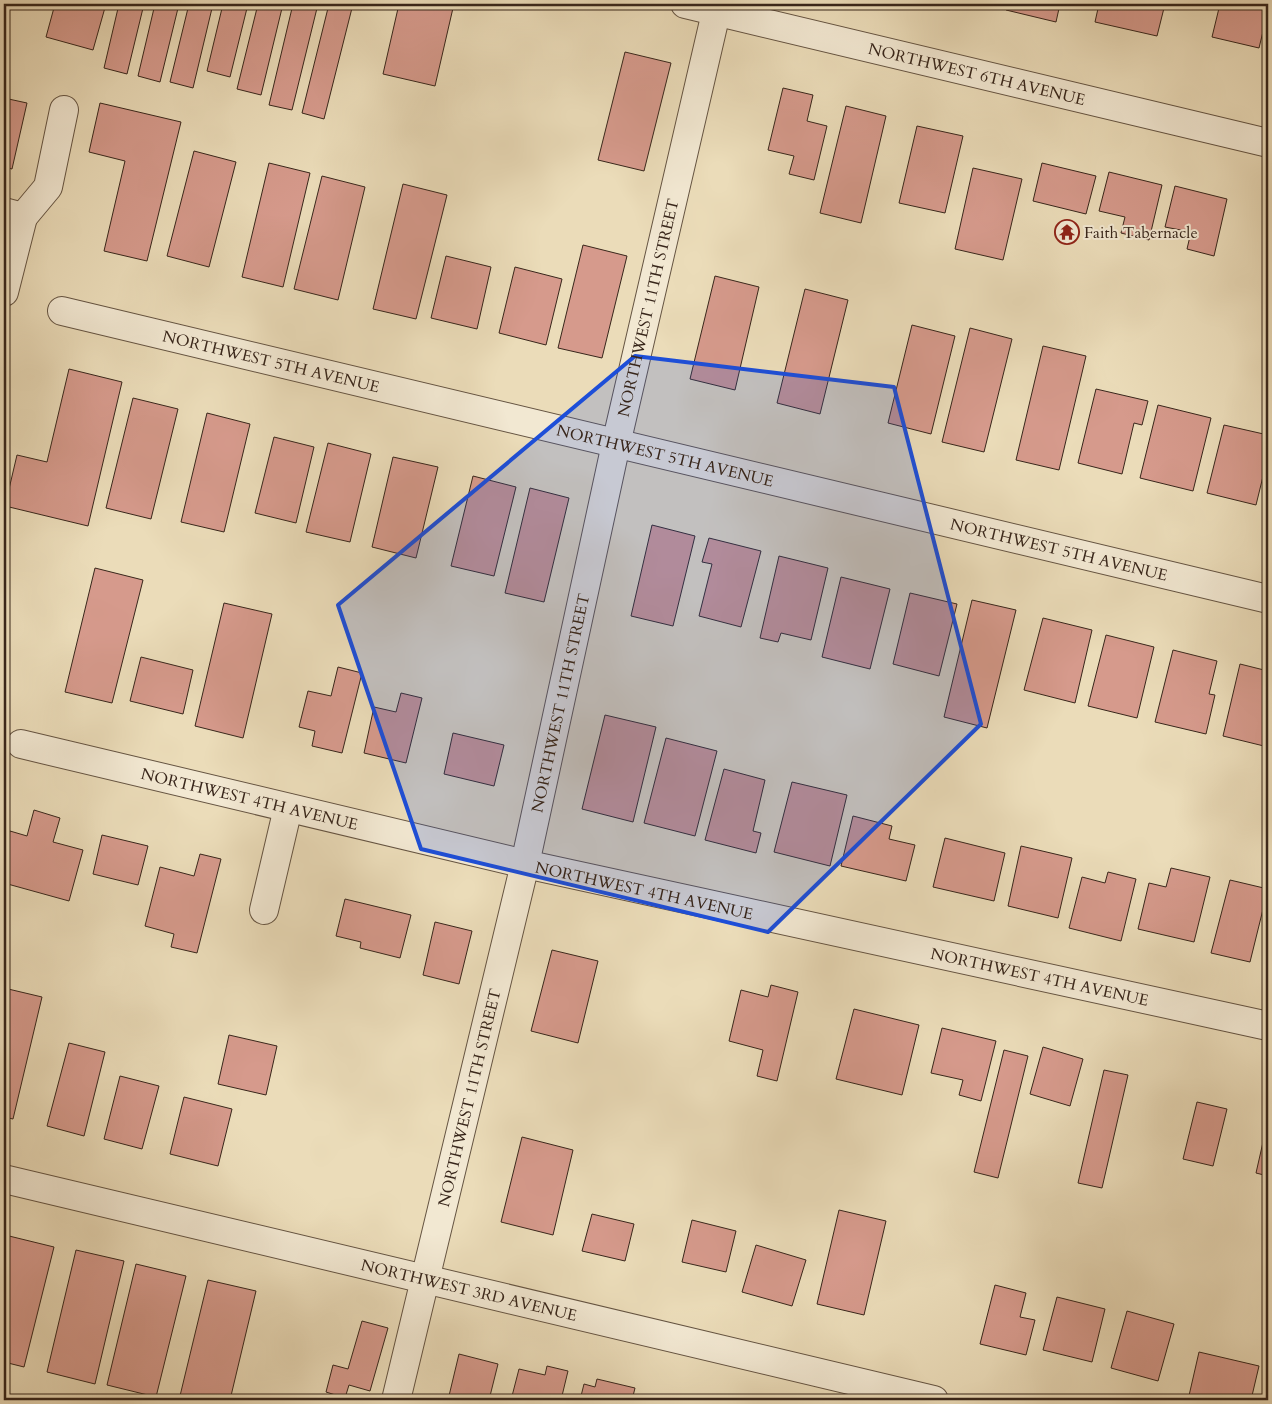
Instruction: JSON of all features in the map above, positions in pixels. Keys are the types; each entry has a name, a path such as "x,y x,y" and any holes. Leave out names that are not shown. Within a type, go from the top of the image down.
{"street":[{"name":"NORTHWEST 6TH AVENUE","path":"685,4 717,7 1268,143"},
{"name":"NORTHWEST 11TH STREET","path":"396,1400 524,864 616,444 717,7"},
{"path":"4,292 13,214 48,187 64,110"},
{"name":"NORTHWEST 5TH AVENUE","path":"62,311 1268,599"},
{"name":"NORTHWEST 4TH AVENUE","path":"21,744 524,864 1268,1026"},
{"path":"264,910 288,808"},
{"name":"NORTHWEST 3RD AVENUE","path":"4,1179 934,1400"}],"highlighted area":[{"path":"635,356 894,387 981,724 768,932 421,849 338,605"}],"building":[{"path":"55,4 106,4 93,50 46,37"},
{"path":"119,4 144,4 127,74 104,68"},
{"path":"155,4 179,4 160,82 138,76"},
{"path":"189,4 213,4 193,88 170,82"},
{"path":"223,4 248,4 230,77 207,71"},
{"path":"258,4 283,4 261,95 237,89"},
{"path":"293,4 318,4 292,110 269,105"},
{"path":"329,4 353,4 324,119 302,113"},
{"path":"399,4 436,4 453,8 435,86 383,74"},
{"path":"1008,4 1060,4 1056,22 1006,10"},
{"path":"1099,4 1165,4 1157,36 1095,22"},
{"path":"1220,4 1268,4 1259,48 1212,37"},
{"path":"625,52 671,63 644,171 598,160"},
{"path":"783,88 813,95 807,121 827,126 814,180 789,174 794,156 768,150"},
{"path":"4,98 27,103 12,169 4,167"},
{"path":"100,103 181,122 147,261 104,251 125,161 89,152"},
{"path":"846,106 886,116 861,223 820,213"},
{"path":"917,126 963,136 945,213 899,203"},
{"path":"194,151 236,162 209,267 167,256"},
{"path":"269,163 310,173 283,287 242,277"},
{"path":"1042,163 1096,176 1086,214 1033,201"},
{"path":"973,168 1022,179 1003,260 955,249"},
{"path":"1109,172 1162,185 1149,240 1121,233 1125,217 1099,211"},
{"path":"322,176 365,187 338,300 294,289"},
{"path":"403,184 447,195 416,319 373,309"},
{"path":"1175,186 1227,199 1214,256 1187,249 1191,232 1165,227"},
{"path":"583,245 627,256 602,358 558,348"},
{"path":"446,256 491,267 477,329 431,318"},
{"path":"515,267 562,279 546,345 499,333"},
{"path":"715,276 759,287 735,390 690,379"},
{"path":"805,289 848,300 820,414 777,403"},
{"path":"912,325 955,336 931,434 888,423"},
{"path":"970,328 1012,339 984,452 942,442"},
{"path":"1043,346 1086,356 1059,470 1016,460"},
{"path":"69,369 122,382 88,526 5,506 17,455 47,462"},
{"path":"1096,389 1148,401 1142,425 1134,423 1122,474 1078,463"},
{"path":"133,398 178,409 151,519 106,508"},
{"path":"1158,405 1211,418 1193,491 1140,478"},
{"path":"207,413 250,424 224,532 181,522"},
{"path":"1224,425 1268,435 1268,456 1256,505 1207,493"},
{"path":"274,437 314,447 296,523 255,513"},
{"path":"328,443 371,454 350,542 306,532"},
{"path":"393,457 438,467 416,558 372,547"},
{"path":"473,476 516,487 494,576 451,566"},
{"path":"530,488 569,498 544,602 505,593"},
{"path":"652,525 695,536 673,626 631,616"},
{"path":"709,538 761,551 741,627 699,616 712,564 702,562"},
{"path":"779,556 828,568 811,640 781,633 778,642 760,638"},
{"path":"95,568 143,580 112,703 65,692"},
{"path":"841,577 890,589 870,669 822,657"},
{"path":"910,593 957,604 939,676 893,664"},
{"path":"972,600 1016,610 987,728 944,717"},
{"path":"224,603 272,614 243,738 195,726"},
{"path":"1043,618 1092,630 1075,703 1024,690"},
{"path":"1106,635 1154,647 1137,718 1088,706"},
{"path":"1173,650 1217,661 1209,694 1215,695 1206,734 1155,722"},
{"path":"141,657 193,670 183,714 130,701"},
{"path":"1240,664 1268,671 1268,747 1223,736"},
{"path":"338,667 362,673 342,753 312,746 315,731 299,727 308,691 331,696"},
{"path":"401,693 422,698 406,763 364,753 374,707 396,712"},
{"path":"605,715 656,727 633,822 582,809"},
{"path":"453,733 504,745 494,786 444,774"},
{"path":"666,738 717,751 695,836 644,823"},
{"path":"724,769 765,780 753,831 761,833 756,853 705,840"},
{"path":"792,782 847,795 830,866 774,852"},
{"path":"34,810 60,818 53,842 83,850 69,901 4,883 4,855 10,831 27,836"},
{"path":"853,816 892,826 889,839 915,845 906,881 841,866"},
{"path":"102,835 148,846 138,885 93,874"},
{"path":"945,838 1005,853 994,901 933,887"},
{"path":"1021,846 1072,858 1058,918 1008,906"},
{"path":"200,854 221,859 197,953 171,947 174,934 145,926 160,867 194,876"},
{"path":"1171,868 1210,877 1194,942 1138,929 1149,883 1166,887"},
{"path":"1108,872 1136,879 1121,941 1069,928 1082,877 1105,883"},
{"path":"1230,880 1268,889 1250,962 1211,953"},
{"path":"345,899 411,915 400,958 360,948 361,942 336,936"},
{"path":"435,922 472,931 459,984 423,975"},
{"path":"552,950 598,961 578,1043 531,1031"},
{"path":"771,985 798,992 777,1081 757,1076 763,1050 729,1041 741,990 768,997"},
{"path":"4,988 42,997 13,1119 4,1117"},
{"path":"854,1009 919,1025 902,1095 836,1079"},
{"path":"942,1028 996,1041 981,1101 959,1095 963,1080 931,1073"},
{"path":"229,1035 277,1046 266,1095 218,1084"},
{"path":"69,1043 105,1052 84,1136 47,1126"},
{"path":"1043,1047 1083,1059 1070,1106 1030,1094"},
{"path":"1004,1050 1028,1056 998,1178 974,1172"},
{"path":"1104,1070 1128,1075 1102,1188 1078,1183"},
{"path":"120,1076 159,1086 142,1149 104,1139"},
{"path":"184,1097 232,1109 218,1166 170,1154"},
{"path":"1197,1102 1227,1109 1213,1166 1183,1159"},
{"path":"1268,1120 1268,1176 1256,1173"},
{"path":"522,1137 573,1150 553,1235 501,1222"},
{"path":"839,1210 886,1221 864,1315 817,1304"},
{"path":"592,1214 634,1224 625,1261 582,1251"},
{"path":"692,1220 736,1231 726,1272 682,1262"},
{"path":"5,1235 54,1247 24,1367 4,1362"},
{"path":"756,1245 806,1260 792,1306 742,1292"},
{"path":"76,1250 124,1261 95,1384 47,1372"},
{"path":"136,1264 186,1276 156,1397 107,1385"},
{"path":"208,1280 256,1291 230,1400 179,1400"},
{"path":"995,1285 1026,1293 1020,1317 1035,1320 1026,1355 980,1344"},
{"path":"1057,1297 1105,1309 1092,1362 1043,1350"},
{"path":"1127,1311 1174,1324 1158,1381 1111,1368"},
{"path":"362,1321 388,1328 370,1391 349,1385 345,1398 326,1392 333,1365 348,1369"},
{"path":"1199,1352 1259,1366 1251,1400 1188,1400"},
{"path":"459,1354 498,1364 489,1400 448,1400"},
{"path":"547,1366 568,1371 561,1400 511,1400 519,1369 545,1375"},
{"path":"597,1379 635,1388 632,1400 580,1400 584,1384 595,1387"}],"place":[{"name":"Faith Tabernacle","path":"1067,232"}]}
